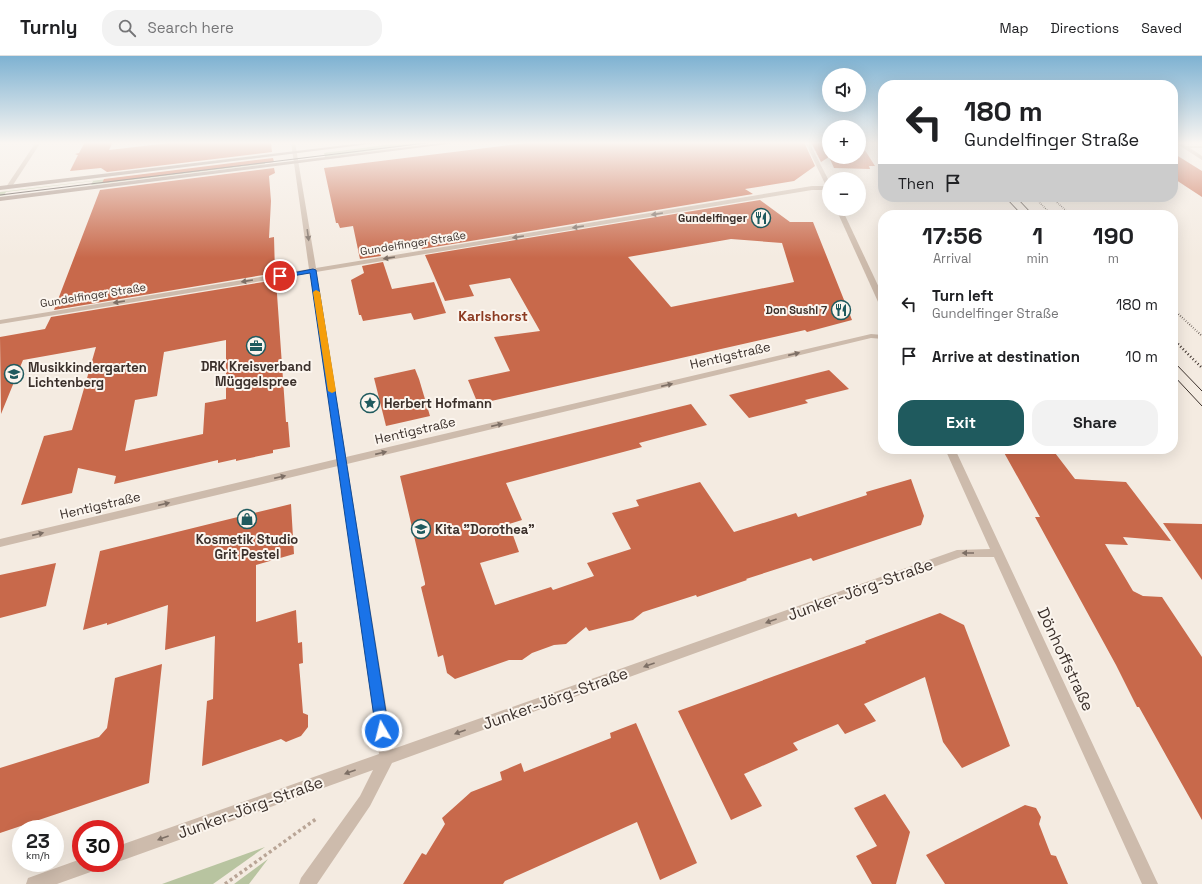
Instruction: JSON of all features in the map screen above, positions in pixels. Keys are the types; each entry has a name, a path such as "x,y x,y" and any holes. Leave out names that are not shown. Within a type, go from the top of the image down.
{"main road":[{"path":"0,188 62,181"},
{"path":"0,199 147,181"}],"street":[{"path":"9,187 13,181"},
{"path":"299,181 387,758 366,801 307,884"},
{"name":"Gundelfinger Straße","path":"0,322 812,188 822,188"},
{"path":"842,216 878,293"},
{"name":"Hentigstraße","path":"0,543 870,336 878,337"},
{"name":"Dönhoffstraße","path":"952,454 1150,884"},
{"name":"Junker-Jörg-Straße","path":"124,852 961,553 998,553"},
{"path":"34,884 72,870"}],"path":[{"path":"225,884 316,819"}],"green space":[{"path":"93,181 6,192 4,195 13,194 0,196 0,192 94,181 127,181 91,185"},
{"path":"265,847 213,884 162,884"},
{"path":"268,859 249,884 234,884"}],"building":[{"path":"103,181 121,181 102,183"},
{"path":"174,181 269,181 271,201 269,238 274,237 275,273 54,310 100,190"},
{"path":"327,181 795,181 745,189 753,194 422,249 419,241 378,248 381,256 360,259 353,226 340,228 338,223 336,223"},
{"path":"1178,181 1178,181 1202,181 1202,197"},
{"path":"760,200 790,222 813,222 852,320 807,332 805,330 478,404 468,380 510,371 494,337 540,331 510,278 469,285 474,296 445,301 425,255","holes":["731,239 782,243 794,282 671,307 628,257"]},
{"path":"383,262 392,289 434,282 446,313 414,320 411,313 363,321 361,315 359,315 351,280 364,273 362,266"},
{"path":"276,280 286,422 288,422 290,447 273,450 273,453 236,461 236,459 218,463 218,460 114,484 116,476 78,468 72,493 21,505 44,436 72,430 96,347 23,360 1,414 0,337 45,329 51,317","holes":["226,340 226,399 205,403 203,434 125,451 135,400 157,396 164,352"]},
{"path":"415,369 430,416 386,426 374,378"},
{"path":"829,370 849,389 805,400 808,403 749,418 729,395"},
{"path":"691,404 707,425 639,443 642,447 506,483 522,520 509,524 519,552 480,563 495,605 551,587 553,590 594,576 587,563 631,549 612,513 639,506 636,500 700,482 734,532 796,513 798,517 867,495 866,492 911,479 924,516 921,525 813,561 811,558 697,597 696,595 643,612 633,620 589,631 586,627 566,644 554,645 532,653 522,660 509,660 455,679 447,673 443,655 438,657 421,587 425,585 425,583 400,476"},
{"path":"1005,454 1056,454 1075,479 1126,482 1171,541 1123,537 1128,545 1105,544 1133,591 1143,596 1162,597 1202,657 1202,820 1139,707 1137,707 1116,665 1035,517 1040,517"},
{"path":"291,504 294,554 256,565 256,622 296,610 298,643 302,642 303,663 299,664 303,713 308,715 308,727 301,736 286,742 281,739 202,766 207,701 213,699 215,636 165,650 168,605 107,625 107,623 83,630 100,551"},
{"path":"1163,523 1202,524 1202,580"},
{"path":"56,563 46,606 0,618 0,575"},
{"path":"940,613 964,625 1010,746 962,768 943,742 925,677 864,704 876,721 845,734 838,724 793,743 798,750 744,774 762,806 731,820 678,711 866,643 865,641"},
{"path":"162,664 149,783 39,820 12,820 12,829 0,833 0,768 99,737 107,728 115,678"},
{"path":"636,723 697,863 660,880 637,822 505,881 503,884 403,884 422,853 426,855 445,824 442,818 471,792 502,780 500,772 521,763 524,772 611,738 610,733"},
{"path":"885,794 910,832 896,884 872,884 856,856 877,846 854,808"},
{"path":"1025,805 1036,808 1041,817 1039,824 1051,855 1056,856 1068,884 945,884 926,855"}],"tram line":[{"path":"0,195 118,181"},
{"path":"1010,202 1017,210"},
{"path":"1021,202 1028,210"},
{"path":"1178,366 1202,391"},
{"path":"1178,380 1202,406"}],"railway":[{"path":"1039,202 1047,210"},
{"path":"1057,202 1065,210"},
{"path":"1178,314 1202,336"},
{"path":"1178,344 1202,368"}],"slow traffic":[{"path":"316,292 332,391"}],"place":[{"name":"Gundelfinger","path":"761,218"},
{"name":"Don Sushi 7","path":"841,310"},
{"name":"DRK Kreisverband Müggelspree","path":"256,346"},
{"name":"Musikkindergarten Lichtenberg","path":"14,374"},
{"name":"Herbert Hofmann","path":"370,403"},
{"name":"Kosmetik Studio Grit Pestel","path":"247,519"},
{"name":"Kita \"Dorothea\"","path":"421,529"}],"district":[{"name":"Karlshorst","path":"493,316"}],"route":[{"path":"280,276 313,270 382,731"}]}
